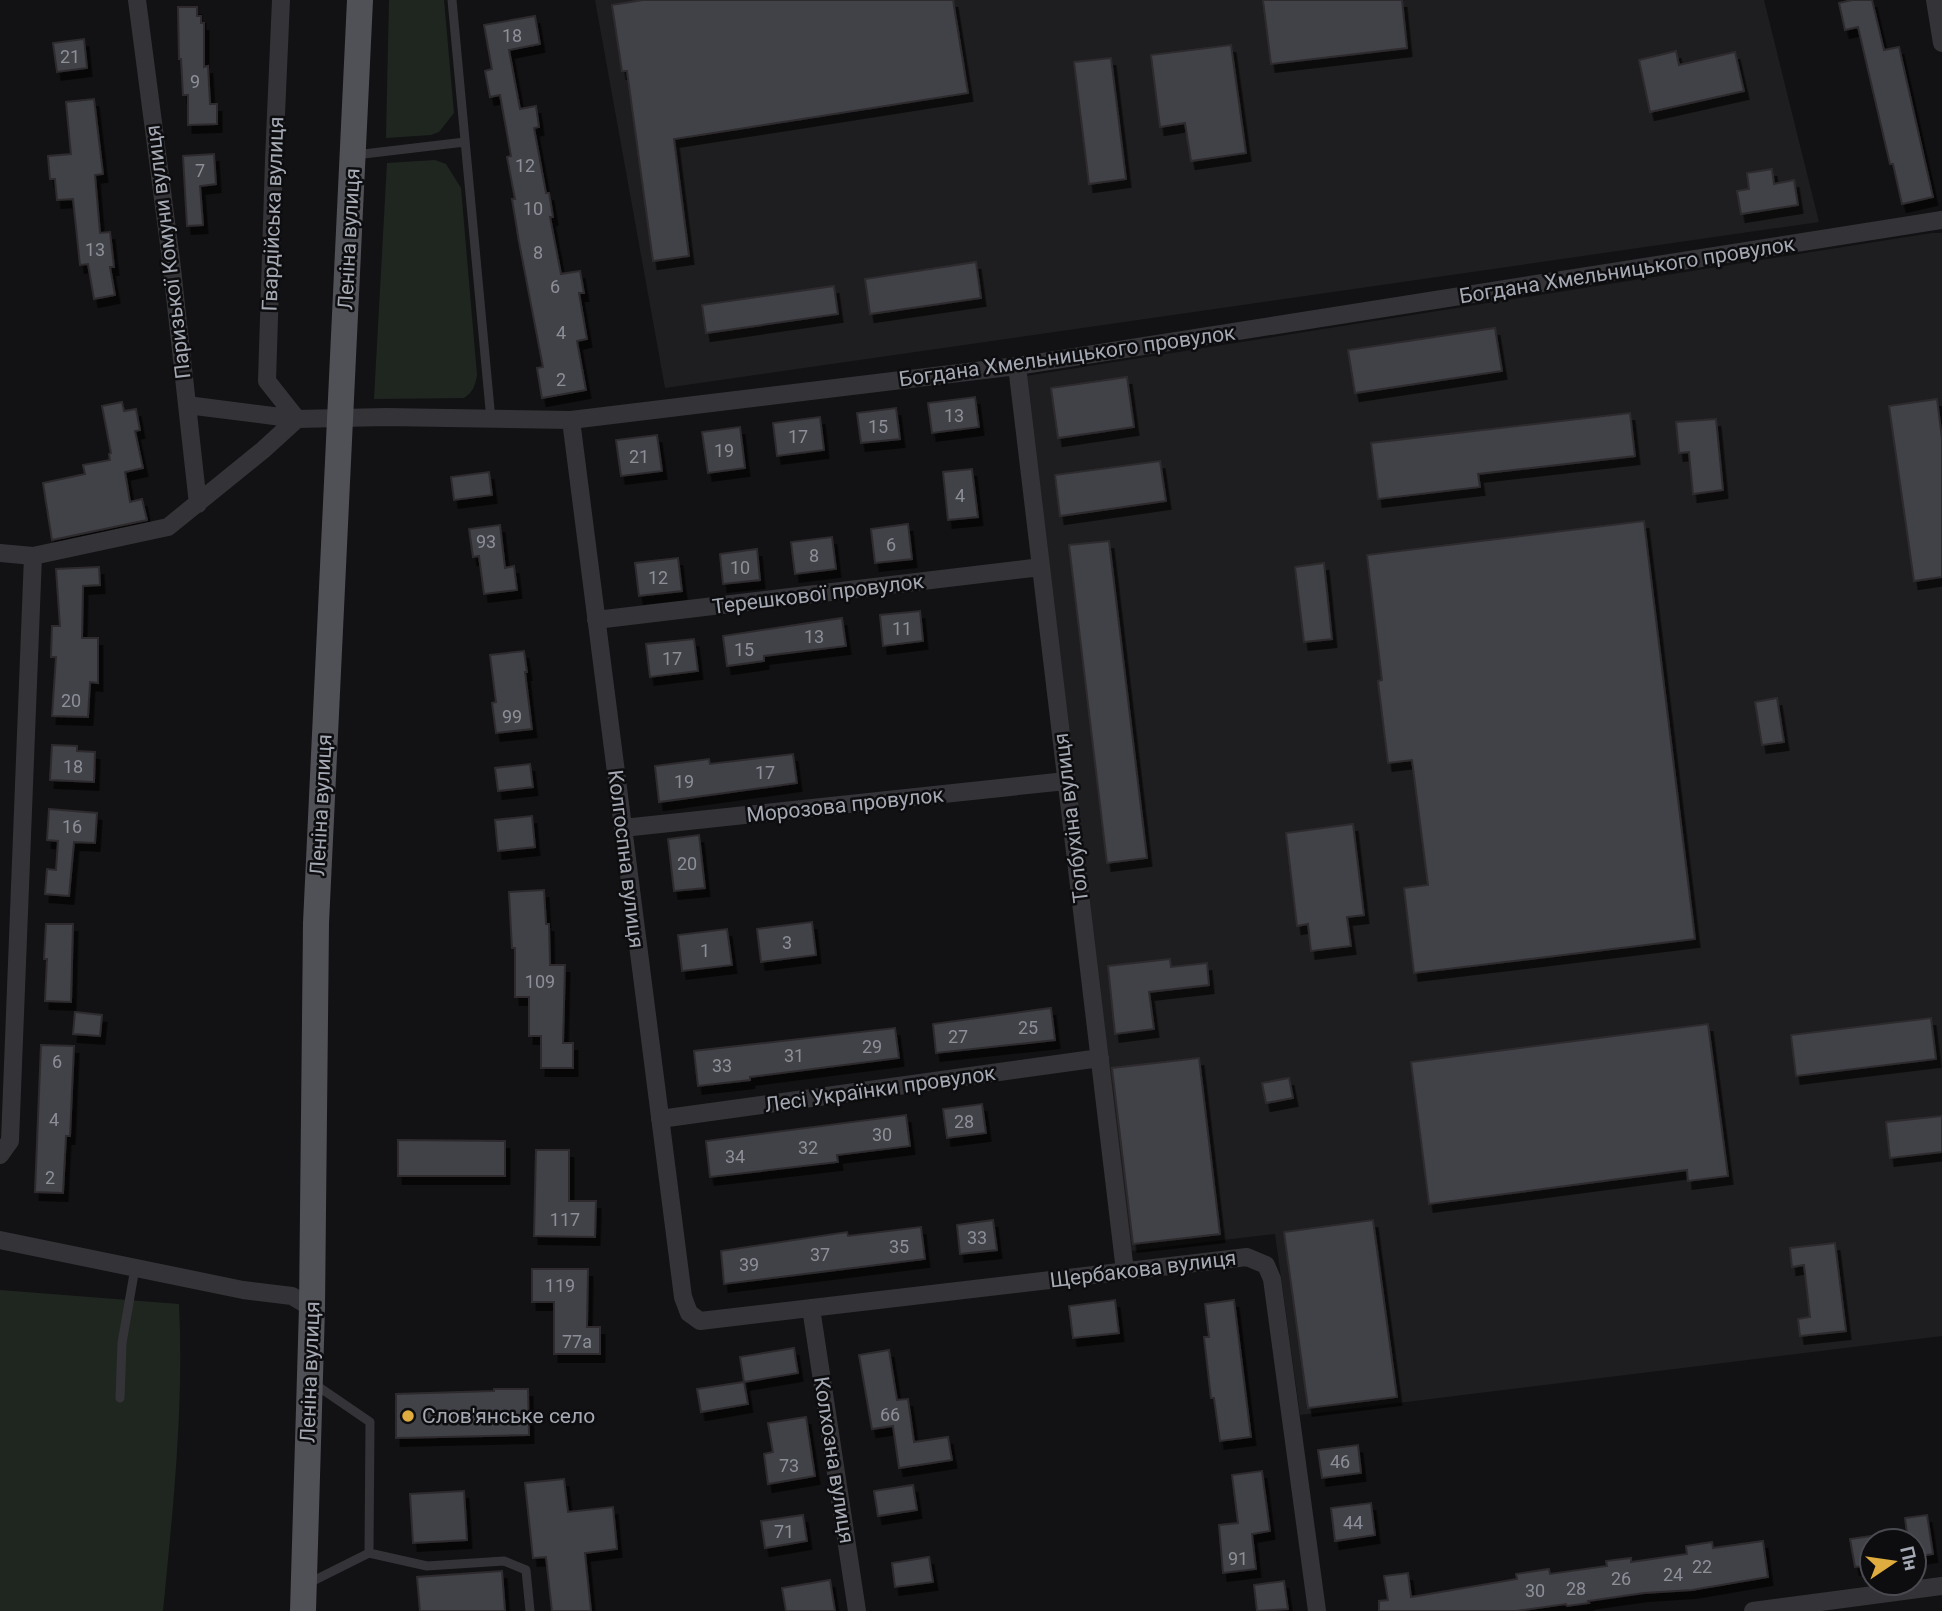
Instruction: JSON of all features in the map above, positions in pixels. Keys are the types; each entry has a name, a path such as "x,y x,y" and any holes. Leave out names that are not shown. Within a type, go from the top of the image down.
{"main road":[{"name":"Леніна вулиця","path":"304,1598 312,1308 316,923 360,0"}],"street":[{"name":"Паризької Комуни вулиця","path":"137,0 171,260 198,504"},
{"name":"Гвардійська вулиця","path":"281,0 267,381 297,419"},
{"path":"1935,0 1942,43"},
{"name":"Богдана Хмельницького провулок","path":"187,405 297,419 340,417 571,420 1017,366 1942,220"},
{"name":"Толбухіна вулиця","path":"1017,366 1125,1271"},
{"path":"0,553 33,556 168,527 297,419"},
{"name":"Колгоспна вулиця","path":"571,420 683,1297"},
{"path":"0,1155 10,1140 33,556"},
{"name":"Терешкової провулок","path":"596,620 1041,567"},
{"name":"Морозова провулок","path":"622,828 1066,781"},
{"name":"Лесі Українки провулок","path":"660,1119 1100,1058"},
{"path":"0,1240 243,1290 292,1296 312,1308"},
{"name":"Щербакова вулиця","path":"683,1297 689,1313 700,1321 1247,1256 1266,1265 1272,1279 1317,1611"},
{"name":"Колхозна вулиця","path":"811,1308 857,1611"},
{"path":"1754,1611 1942,1586"}],"lane":[{"path":"452,0 491,420"},
{"path":"354,155 465,142"},
{"path":"120,1398 122,1343 135,1268"},
{"path":"310,1381 370,1422 369,1552"},
{"path":"304,1598 369,1552 427,1566 503,1561 526,1570 530,1611"}],"shaded area":[{"path":"389,0 444,0 454,113 439,132 431,135 386,138"},
{"path":"595,0 1764,0 1819,222 665,388"},
{"path":"435,160 446,164 461,188 477,375 472,391 464,398 374,399 387,163"},
{"path":"1942,233 1942,1336 1300,1415 1275,1234 1130,1251 1026,376"},
{"path":"0,1290 179,1304 179,1419 163,1611 0,1611"}],"building":[{"path":"643,0 953,0 968,93 674,139 689,256 653,261 627,71 622,71 612,5"},
{"path":"1263,0 1402,0 1407,48 1271,64"},
{"path":"1872,0 1884,50 1899,47 1933,197 1902,204 1858,27 1845,30 1839,3"},
{"path":"178,7 197,7 197,16 201,16 201,23 204,23 204,67 208,66 210,104 217,104 217,124 188,125 188,95 183,95 179,59"},
{"path":"535,16 540,44 509,50 520,109 536,106 539,127 534,128 546,193 549,193 553,217 550,217 561,274 580,271 584,293 579,293 587,339 577,341 586,390 542,398 537,368 543,367 512,199 515,199 507,157 511,156 500,95 490,97 485,71 492,69 484,25"},
{"path":"84,39 87,68 57,72 53,43"},
{"path":"1231,45 1246,153 1191,161 1185,123 1160,127 1151,55"},
{"path":"1676,51 1679,65 1735,52 1744,91 1650,112 1639,60"},
{"path":"1111,58 1126,179 1089,184 1074,62"},
{"path":"94,99 103,174 95,175 100,233 110,232 114,267 110,267 115,295 94,299 88,264 80,265 73,199 57,200 55,179 50,179 48,156 71,154 66,102"},
{"path":"214,154 216,184 200,186 203,225 187,226 183,156"},
{"path":"1772,169 1774,184 1794,180 1798,205 1741,214 1737,191 1749,189 1747,173"},
{"path":"976,262 981,298 870,314 865,279"},
{"path":"834,286 838,314 706,333 702,305"},
{"path":"1495,328 1502,371 1355,393 1348,350"},
{"path":"1127,377 1134,427 1058,438 1051,388"},
{"path":"975,397 979,427 932,433 928,403"},
{"path":"1937,399 1942,439 1942,577 1914,581 1889,406"},
{"path":"122,402 124,411 136,409 140,430 135,431 143,468 125,472 130,502 142,499 147,520 52,540 43,483 85,474 83,465 110,460 102,406"},
{"path":"896,408 900,439 861,443 857,413"},
{"path":"1630,413 1635,456 1478,474 1480,487 1378,499 1371,443"},
{"path":"820,417 824,450 777,456 773,423"},
{"path":"1716,419 1723,490 1693,494 1689,452 1679,453 1676,422"},
{"path":"740,427 745,468 708,473 702,432"},
{"path":"657,435 662,471 621,476 616,440"},
{"path":"1160,461 1166,501 1060,516 1055,475"},
{"path":"972,469 978,517 948,520 943,472"},
{"path":"489,472 492,495 454,500 451,477"},
{"path":"1644,521 1695,939 1414,973 1404,888 1428,885 1412,760 1388,763 1378,681 1382,680 1367,555"},
{"path":"908,524 912,559 875,563 871,529"},
{"path":"500,525 505,568 514,566 517,590 484,594 479,556 473,557 469,529"},
{"path":"832,537 836,569 795,574 791,542"},
{"path":"1109,541 1147,858 1107,863 1069,545"},
{"path":"757,549 760,580 723,584 720,554"},
{"path":"678,558 682,591 639,596 635,563"},
{"path":"1324,563 1332,639 1304,642 1295,567"},
{"path":"99,567 100,585 83,586 82,638 98,638 98,683 90,682 88,717 52,716 56,657 51,657 52,626 60,626 56,569"},
{"path":"920,611 923,641 883,646 880,615"},
{"path":"842,618 846,646 764,656 764,661 727,666 723,636"},
{"path":"694,639 698,671 650,677 646,644"},
{"path":"524,651 532,729 496,733 492,703 496,702 490,655"},
{"path":"1777,698 1784,742 1762,745 1755,702"},
{"path":"52,745 77,746 77,751 95,752 94,782 50,780"},
{"path":"793,754 797,783 659,802 655,766 709,759 710,764"},
{"path":"530,764 533,787 498,791 495,768"},
{"path":"49,809 97,813 95,843 74,842 69,896 45,894 47,869 56,870 58,841 47,840"},
{"path":"532,816 535,847 498,851 495,820"},
{"path":"1353,824 1364,915 1347,917 1351,946 1311,951 1308,924 1297,926 1286,833"},
{"path":"699,835 705,888 674,891 668,839"},
{"path":"544,890 546,924 549,924 550,965 565,965 563,1043 573,1043 573,1068 541,1068 541,1036 529,1036 529,997 515,997 515,948 512,948 509,892"},
{"path":"812,922 816,955 761,962 757,929"},
{"path":"46,924 73,924 71,1002 45,1001"},
{"path":"727,929 732,965 682,971 678,935"},
{"path":"1170,959 1171,967 1207,963 1209,985 1149,992 1154,1029 1115,1034 1108,966"},
{"path":"1051,1008 1055,1040 936,1053 933,1024"},
{"path":"75,1012 102,1015 100,1036 73,1034"},
{"path":"1931,1018 1936,1059 1796,1076 1791,1035"},
{"path":"1708,1024 1728,1176 1688,1181 1687,1170 1429,1204 1411,1062"},
{"path":"895,1028 899,1058 698,1086 694,1051"},
{"path":"41,1045 74,1046 70,1136 66,1136 63,1193 35,1192"},
{"path":"1199,1058 1220,1234 1133,1244 1112,1068"},
{"path":"1289,1078 1293,1098 1266,1103 1262,1083"},
{"path":"982,1104 986,1133 947,1138 943,1109"},
{"path":"906,1115 910,1146 837,1155 838,1162 710,1177 706,1141"},
{"path":"1942,1116 1942,1152 1890,1158 1886,1122"},
{"path":"398,1140 505,1141 505,1176 398,1176"},
{"path":"536,1150 569,1150 569,1201 596,1201 595,1237 534,1236"},
{"path":"993,1220 997,1250 960,1254 957,1225"},
{"path":"1373,1220 1397,1397 1308,1408 1284,1232"},
{"path":"921,1227 925,1259 724,1284 721,1251 847,1232 848,1236"},
{"path":"1835,1243 1846,1331 1800,1336 1798,1319 1810,1317 1804,1265 1792,1267 1790,1248"},
{"path":"532,1269 588,1269 587,1327 600,1327 600,1354 554,1354 554,1302 532,1302"},
{"path":"1115,1300 1119,1333 1073,1338 1069,1306"},
{"path":"1234,1300 1251,1437 1220,1441 1214,1398 1211,1398 1204,1337 1209,1337 1205,1304"},
{"path":"794,1348 798,1373 744,1382 740,1357"},
{"path":"889,1350 897,1400 908,1399 914,1442 948,1437 952,1460 899,1468 893,1426 872,1429 859,1355"},
{"path":"744,1382 748,1404 701,1412 697,1389"},
{"path":"528,1389 529,1435 396,1438 396,1394"},
{"path":"806,1417 815,1476 768,1484 764,1454 773,1452 768,1423"},
{"path":"1358,1445 1361,1473 1322,1478 1318,1450"},
{"path":"1262,1471 1270,1531 1252,1534 1256,1569 1223,1573 1219,1525 1238,1523 1232,1475"},
{"path":"564,1479 568,1512 613,1507 617,1549 585,1553 591,1611 552,1611 546,1557 533,1558 525,1483"},
{"path":"913,1485 917,1510 878,1516 874,1491"},
{"path":"464,1491 467,1540 413,1543 410,1494"},
{"path":"1371,1503 1375,1535 1335,1541 1331,1508"},
{"path":"803,1515 807,1541 765,1548 761,1521"},
{"path":"1927,1515 1933,1554 1928,1555 1928,1527 1906,1527 1905,1518"},
{"path":"1858,1538 1858,1567 1855,1567 1850,1539"},
{"path":"1763,1541 1768,1577 1692,1590 1644,1593 1588,1601 1589,1603 1516,1611 1379,1611 1379,1601 1388,1600 1384,1576 1408,1573 1411,1597 1517,1579 1516,1574 1549,1569 1550,1574 1607,1566 1606,1561 1631,1558 1631,1562 1687,1554 1686,1546 1712,1542 1713,1548"},
{"path":"929,1557 933,1582 895,1587 892,1563"},
{"path":"502,1571 505,1611 420,1611 417,1577"},
{"path":"830,1580 835,1611 786,1611 782,1588"},
{"path":"1284,1581 1288,1609 1257,1611 1254,1585"}],"place":[{"name":"Слов'янське село","path":"408,1416"}]}
